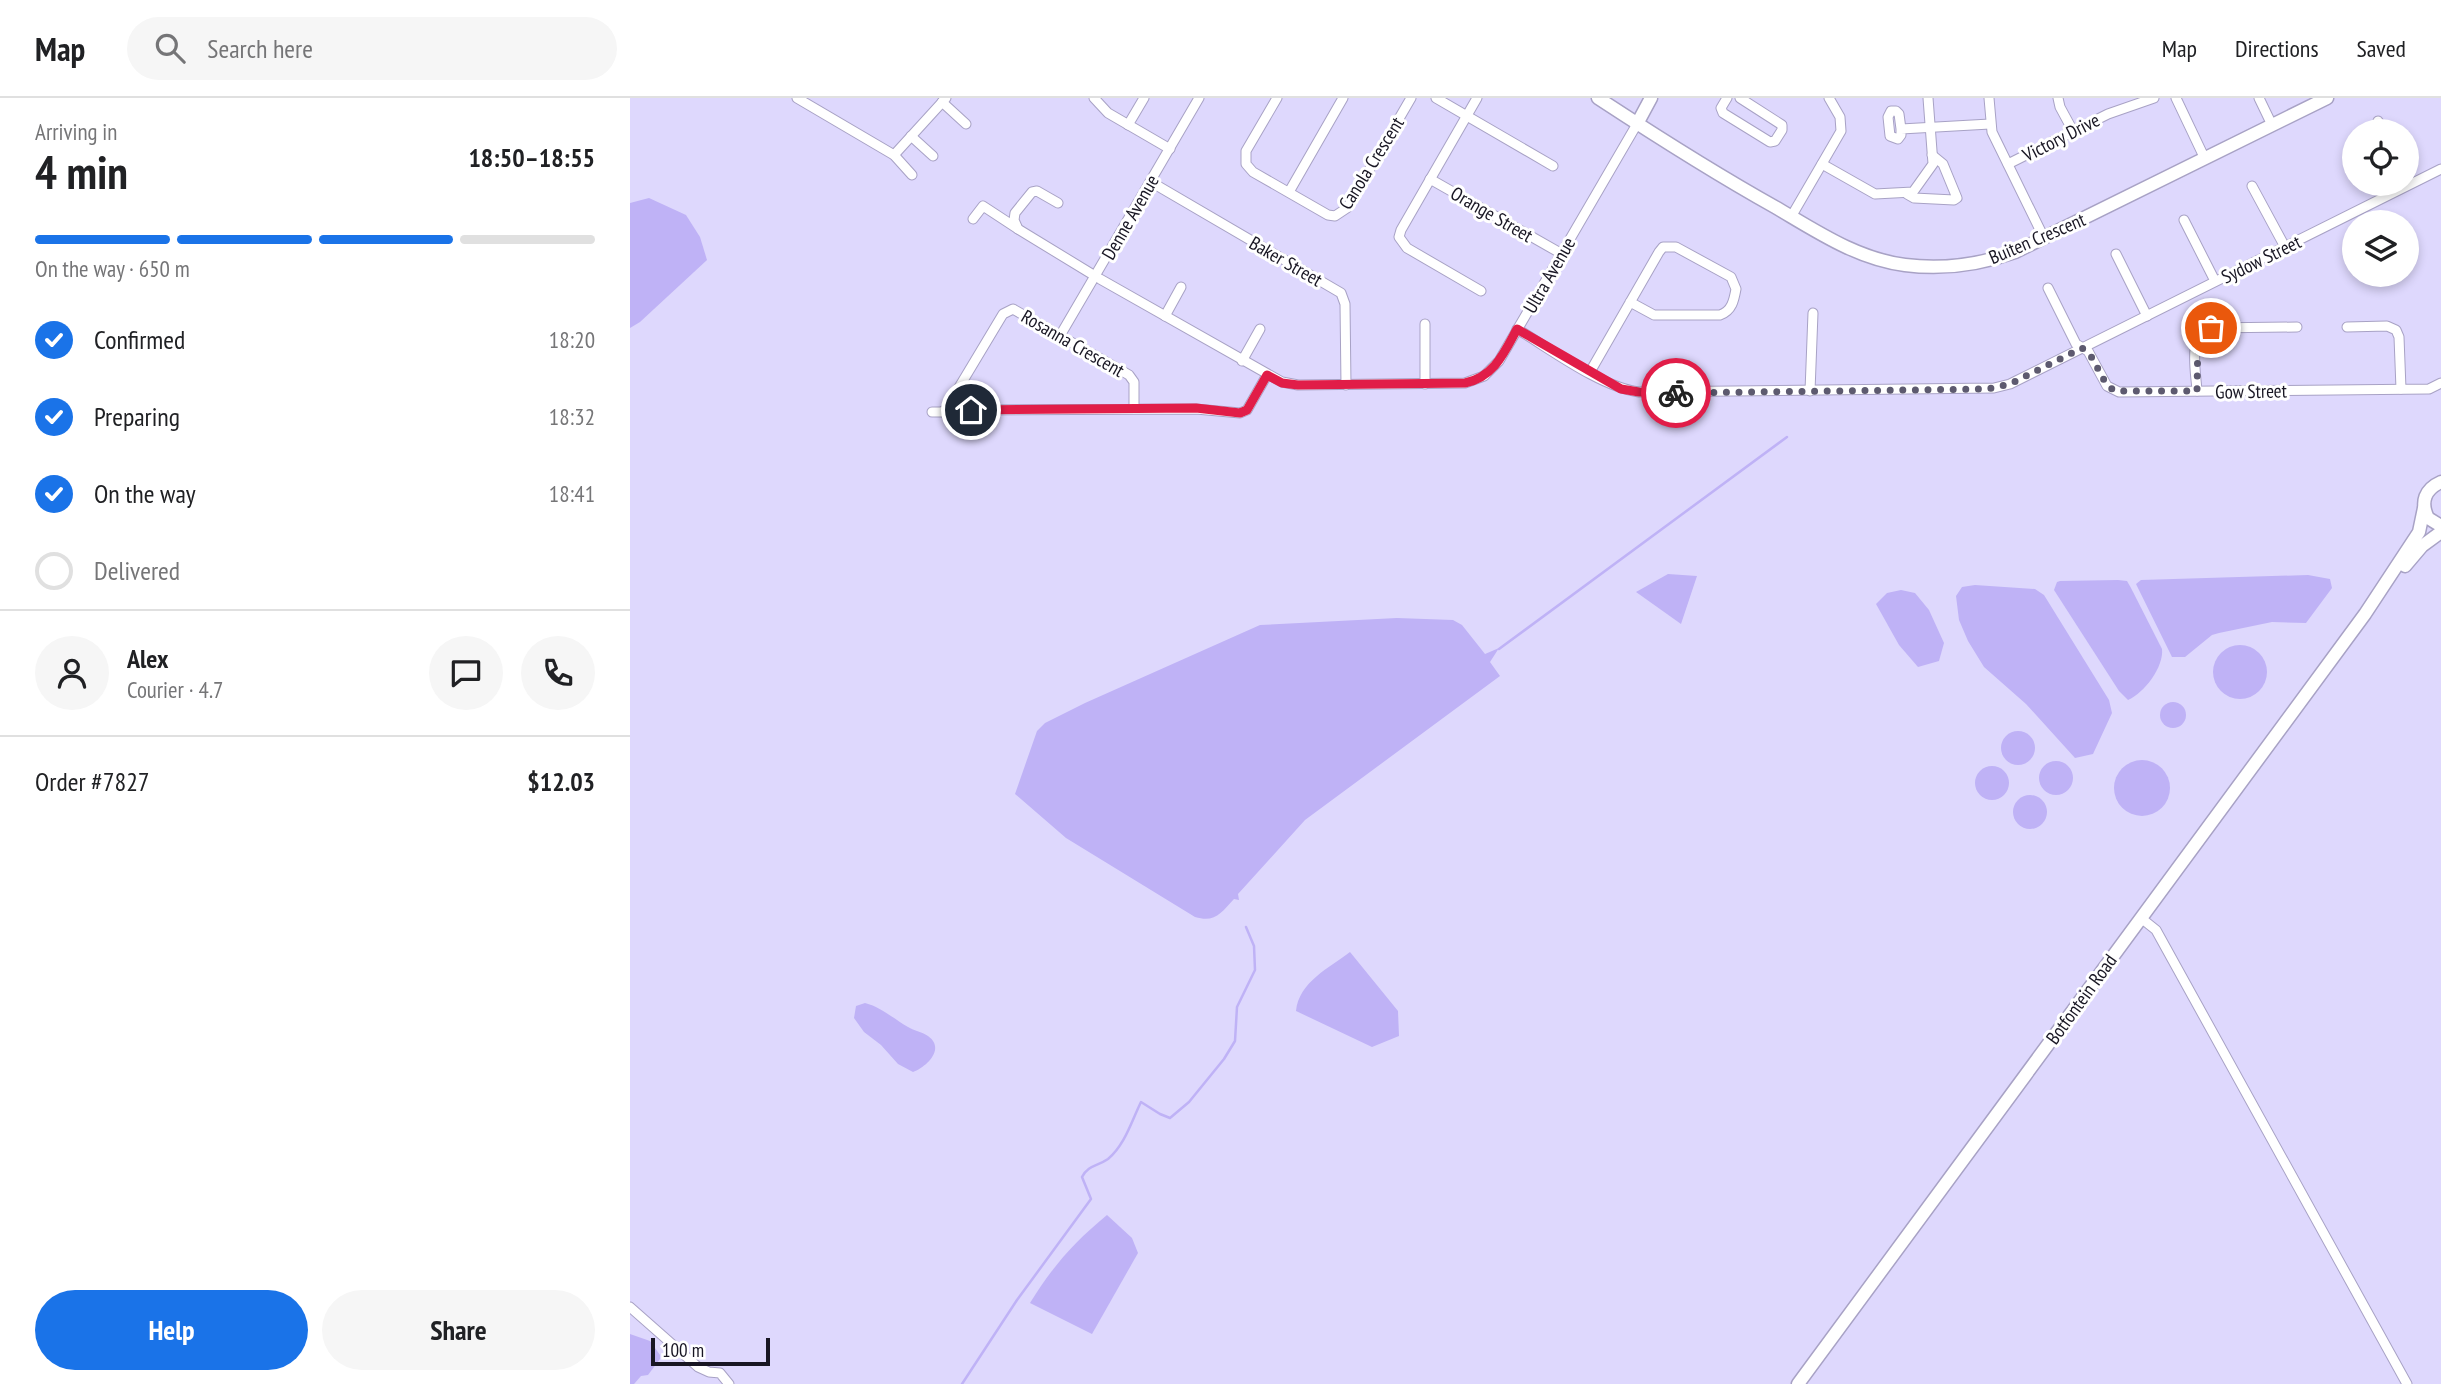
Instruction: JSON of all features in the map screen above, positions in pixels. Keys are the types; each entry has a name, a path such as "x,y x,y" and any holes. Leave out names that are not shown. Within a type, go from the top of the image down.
{"main road":[{"name":"Buiten Crescent","path":"1598,98 1690,159 1856,252 1913,266 1943,267 1980,263 2015,252 2327,98"},
{"name":"Ultra Avenue","path":"1637,124 1651,98"},
{"name":"Botfontein Road","path":"1798,1384 2365,614 2419,531 2428,490 2441,482"},
{"path":"2424,508 2428,518 2441,529"},
{"name":"Botfontein Road","path":"2365,614 2422,546 2441,529"}],"street":[{"path":"797,98 894,155 912,175"},
{"path":"1094,98 1108,113 1170,149"},
{"path":"1128,125 1143,98"},
{"name":"Denne Avenue","path":"1061,334 1199,98"},
{"name":"Canola Crescent","path":"1277,98 1244,158 1250,170 1328,215 1342,213 1411,98"},
{"path":"1289,192 1343,98"},
{"path":"1436,98 1553,166"},
{"name":"Orange Street","path":"1477,98 1430,178 1562,254"},
{"path":"1727,98 1721,108 1723,113 1770,142 1775,141 1782,125 1740,98"},
{"path":"1791,217 1841,128 1840,117 1829,98"},
{"path":"1822,164 1875,194 1907,194 1916,190 1931,168 1928,98"},
{"path":"1989,98 1992,132 2044,238"},
{"path":"2058,98 2073,131"},
{"name":"Victory Drive","path":"2008,164 2108,114 2154,98"},
{"path":"2176,98 2205,159"},
{"path":"2259,98 2272,125"},
{"path":"894,155 944,100 966,124"},
{"name":"Ultra Avenue","path":"974,219 983,206 1242,361 1292,385 1465,383 1484,376 1499,361 1637,124"},
{"path":"1901,130 1990,124"},
{"path":"911,136 933,156"},
{"path":"1907,194 1914,198 1954,201 1958,198 1942,164 1932,155"},
{"name":"Sydow Street","path":"2419,177 2441,169"},
{"path":"1430,178 1401,230 1400,240 1407,248 1481,291"},
{"name":"Baker Street","path":"1151,182 1340,293 1345,300 1346,385"},
{"path":"2252,186 2285,247"},
{"path":"1018,229 1015,213 1032,192 1037,191 1058,204"},
{"name":"Sydow Street","path":"1517,329 1621,389 1639,392 1994,388 2010,384 2147,316 2379,196"},
{"path":"2185,220 2215,281"},
{"path":"1590,372 1630,302 1659,252 1670,245 1731,277 1736,289 1729,310 1720,315 1654,315 1630,302"},
{"path":"2116,254 2147,316"},
{"path":"1165,316 1181,286"},
{"path":"2048,288 2077,344 2082,348"},
{"name":"Rosanna Crescent","path":"1134,409 1135,384 1132,377 1016,309 1007,310 958,388 956,396 958,404 971,410 1134,409 1196,408 1240,413 1247,410 1267,375"},
{"path":"1810,391 1812,313"},
{"path":"1425,324 1425,384"},
{"path":"2347,327 2387,326 2396,330 2399,337 2401,389"},
{"path":"2197,391 2196,342 2202,330 2297,327"},
{"path":"1242,361 1260,329"},
{"name":"Gow Street","path":"2082,348 2088,351 2104,383 2115,391 2429,389 2441,383"},
{"name":"Rosanna Crescent","path":"932,412 940,412 958,404"},
{"path":"2141,918 2156,930 2407,1384"},
{"path":"630,1307 698,1367 720,1373 729,1384"}],"shaded area":[{"path":"649,198 686,215 700,237 707,260 640,322 630,328 630,203"},
{"path":"1668,574 1697,576 1681,624 1636,592"},
{"path":"2308,575 2330,579 2332,588 2306,623 2272,622 2219,633 2212,635 2185,657 2172,657 2136,584 2141,580"},
{"path":"2060,581 2127,581 2162,649 2160,664 2152,679 2128,700 2119,691 2054,590"},
{"path":"1975,585 2035,589 2044,595 2109,700 2112,713 2093,754 2075,758 2026,704 1984,667 1959,620 1956,596 1962,587"},
{"path":"1901,590 1915,593 1929,610 1944,643 1939,661 1918,667 1899,645 1876,604 1887,593"},
{"path":"1397,618 1453,620 1462,625 1485,654 1499,648 1490,662 1500,676 1305,820 1238,894 1239,900 1234,899 1213,918 1195,917 1066,838 1015,794 1037,731 1045,723 1085,703 1260,625"},
{"path":"2245,645 2255,649 2263,657 2267,672 2263,687 2255,695 2235,699 2225,695 2217,687 2213,667 2217,657 2225,649"},
{"path":"2173,702 2182,706 2186,715 2182,724 2173,728 2164,724 2160,715 2164,706"},
{"path":"2018,731 2030,736 2035,748 2030,760 2018,765 2006,760 2001,748 2006,736"},
{"path":"2142,760 2162,768 2170,788 2162,808 2142,816 2122,808 2114,788 2122,768"},
{"path":"2056,761 2068,766 2073,778 2068,790 2056,795 2044,790 2039,778 2044,766"},
{"path":"1992,766 2004,771 2009,783 2004,795 1992,800 1980,795 1975,783 1980,771"},
{"path":"2030,795 2042,800 2047,812 2042,824 2030,829 2018,824 2013,812 2018,800"},
{"path":"1350,952 1398,1011 1399,1036 1372,1047 1296,1011 1298,1001 1309,984"},
{"path":"865,1003 928,1036 933,1041 935,1052 928,1062 913,1072 898,1064 881,1045 864,1032 854,1018 856,1006"},
{"path":"1107,1215 1132,1238 1138,1253 1092,1334 1030,1303 1064,1256"},
{"path":"630,1334 650,1341 660,1355 648,1375 641,1376 634,1384 630,1384"}],"waterway":[{"path":"1499,649 1787,437"},
{"path":"962,1384 1017,1300 1091,1199 1082,1177 1087,1170 1114,1153 1124,1140 1141,1102 1170,1118 1189,1102 1224,1059 1235,1041 1237,1007 1255,970 1254,946 1246,927"}],"way so far":[{"path":"1676,393 1987,389 2010,384 2082,348 2088,351 2104,383 2115,391 2197,391 2196,342 2202,330 2211,328"}],"route":[{"path":"971,410 1196,408 1240,413 1247,410 1267,375 1292,385 1465,383 1477,380 1495,367 1517,329 1621,389 1676,393"}]}
